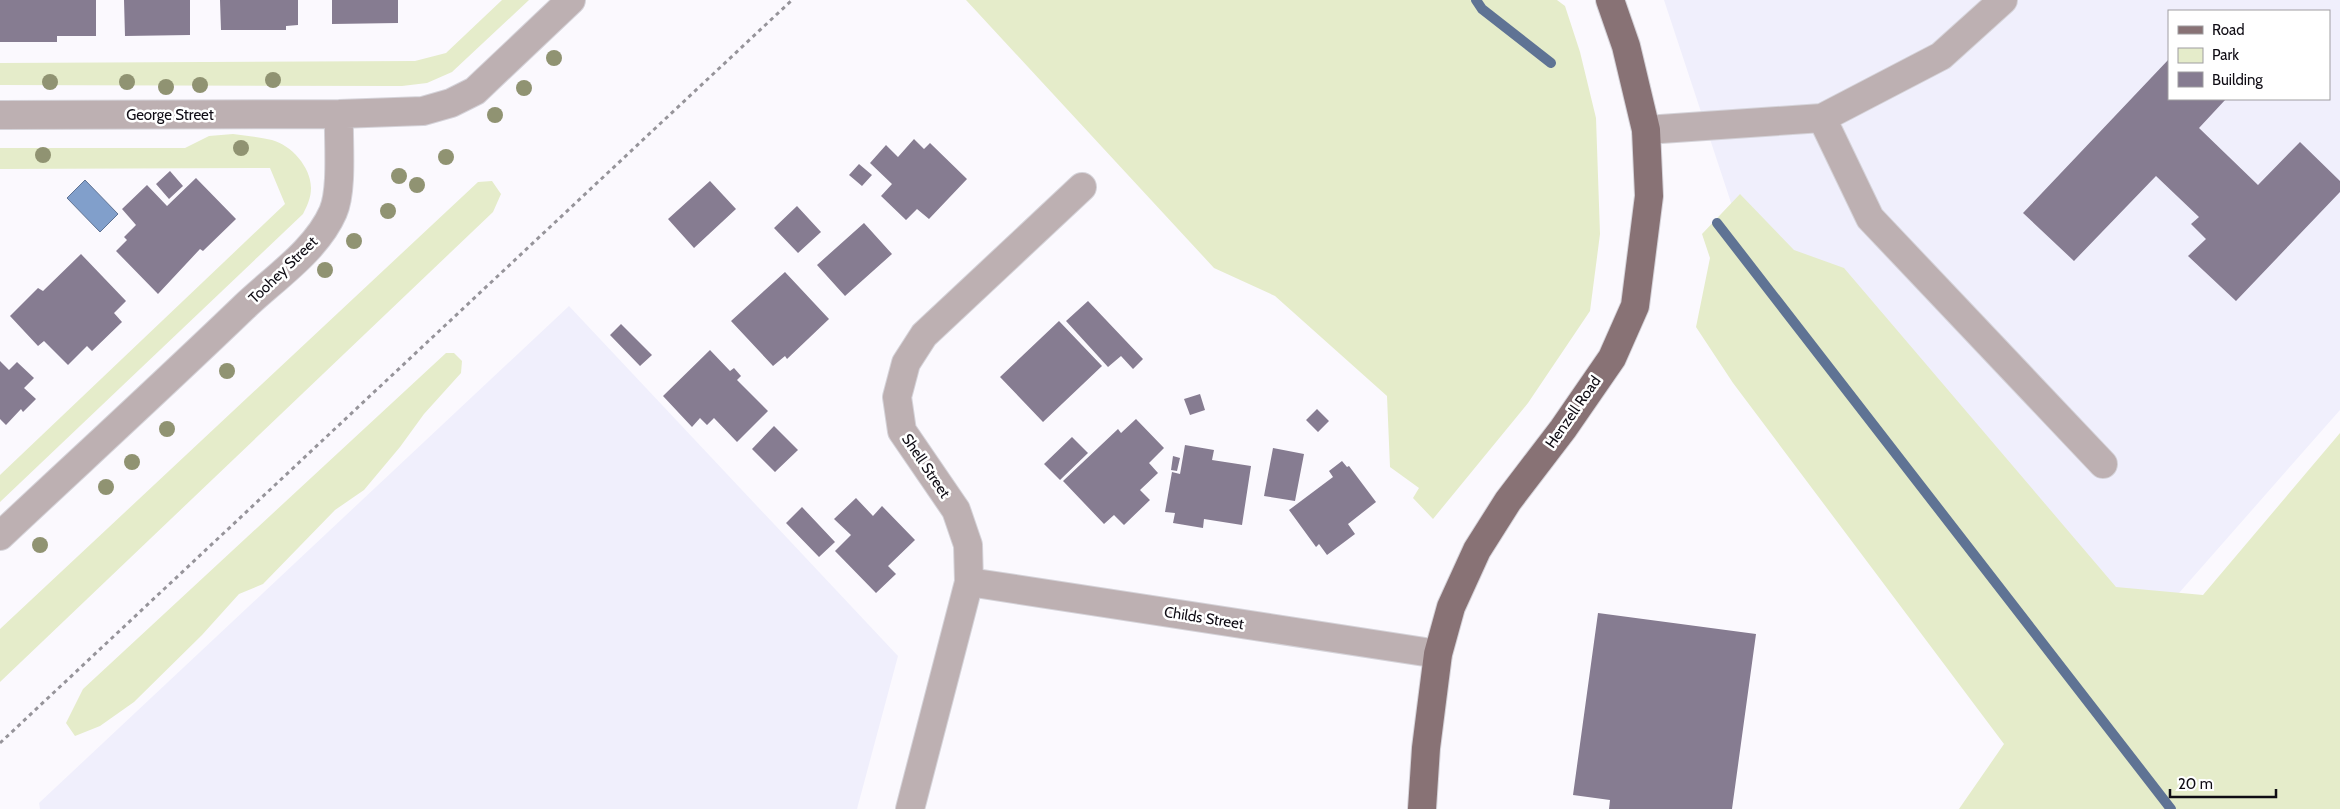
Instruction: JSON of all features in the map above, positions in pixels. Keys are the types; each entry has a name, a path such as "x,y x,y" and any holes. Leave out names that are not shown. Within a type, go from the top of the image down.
{"main road":[{"name":"Henzell Road","path":"1422,809 1426,748 1438,654 1451,607 1477,550 1508,501 1563,429 1612,358 1635,306 1649,196 1646,130 1626,46 1610,0"}],"street":[{"path":"339,114 423,111 451,103 475,90 571,0"},
{"path":"1646,130 1822,118 1941,56 2004,0"},
{"name":"George Street","path":"0,115 339,114"},
{"name":"Toohey Street","path":"0,536 177,372 323,231 334,211 337,193 339,114"},
{"path":"1822,118 1870,218 2103,464"},
{"name":"Shell Street","path":"910,809 969,582 968,545 956,510 902,431 897,397 906,363 924,336 1082,187"},
{"name":"Childs Street","path":"969,582 1438,654"}],"path":[{"path":"0,743 792,0"}],"shaded area":[{"path":"1664,0 2340,0 2340,410 2142,635 1746,248"},
{"path":"569,306 898,656 857,809 40,809 39,803"}],"green space":[{"path":"502,0 529,0 452,72 427,83 402,86 0,85 0,63 415,61 446,53"},
{"path":"966,0 1557,0 1565,6 1580,52 1596,118 1600,234 1590,311 1528,403 1433,519 1413,498 1419,488 1390,467 1387,396 1275,296 1214,268"},
{"path":"233,134 272,140 286,147 299,158 308,172 311,188 310,199 303,214 0,502 0,475 285,204 270,168 0,169 0,148 185,148 209,136"},
{"path":"492,181 501,194 493,212 0,682 0,629 478,182"},
{"path":"1740,194 1794,250 1844,268 2116,587 2203,595 2340,433 2340,809 1959,809 2004,744 1733,383 1696,327 1710,258 1702,234"},
{"path":"446,353 454,353 462,361 461,373 424,414 400,447 364,490 335,510 263,584 239,594 202,635 134,702 100,726 75,736 66,723 83,689"}],"water":[{"path":"85,180 118,214 100,232 67,198"}],"building":[{"path":"0,0 96,0 96,36 57,36 57,42 0,42"},
{"path":"124,0 190,0 190,35 125,36"},
{"path":"220,0 298,0 298,25 286,26 286,30 221,30"},
{"path":"332,0 398,0 398,23 332,24"},
{"path":"2168,60 2168,100 2225,100 2199,128 2258,185 2300,142 2340,181 2340,192 2236,301 2188,256 2206,239 2191,224 2199,217 2156,176 2074,261 2023,213"},
{"path":"914,139 924,149 930,143 967,179 929,219 917,209 906,220 881,196 892,184 870,163 886,145 898,157"},
{"path":"859,164 872,175 862,186 849,175"},
{"path":"170,171 183,186 169,199 156,184"},
{"path":"196,178 236,219 203,251 200,249 158,294 116,251 127,240 124,237 136,225 122,209 147,185 167,206"},
{"path":"710,181 736,209 694,248 668,219"},
{"path":"797,206 821,232 798,253 774,228"},
{"path":"864,223 892,254 845,296 817,265"},
{"path":"81,254 126,301 114,313 122,322 92,351 87,346 68,365 44,341 38,346 10,316 38,288 43,291"},
{"path":"785,272 829,319 787,359 785,356 773,366 731,321"},
{"path":"1088,301 1143,359 1133,369 1121,356 1108,367 1066,321"},
{"path":"1059,321 1102,366 1043,422 1000,377"},
{"path":"621,324 652,355 640,366 610,335"},
{"path":"710,350 730,371 734,368 741,376 737,380 768,411 737,442 714,418 707,425 700,418 692,427 663,396"},
{"path":"0,361 9,370 17,362 34,378 24,388 36,399 23,412 21,409 6,425 0,419"},
{"path":"1200,394 1205,410 1190,415 1184,399"},
{"path":"1317,409 1329,421 1318,432 1306,420"},
{"path":"1136,419 1164,448 1149,463 1158,473 1140,490 1150,500 1124,525 1114,515 1104,524 1063,481 1118,429 1121,433"},
{"path":"774,426 798,450 775,472 752,449"},
{"path":"1072,437 1088,453 1060,480 1044,464"},
{"path":"1185,445 1214,450 1212,460 1251,466 1242,525 1204,519 1203,528 1173,523 1175,513 1165,512 1172,472 1180,474"},
{"path":"1273,448 1304,454 1295,501 1264,496"},
{"path":"1173,456 1180,458 1177,471 1171,470"},
{"path":"1342,461 1347,467 1349,466 1376,502 1348,524 1355,534 1327,555 1319,544 1316,547 1289,510 1333,477 1329,471"},
{"path":"856,498 873,516 882,506 915,540 888,566 896,574 876,593 835,551 851,535 834,519"},
{"path":"802,507 835,542 819,557 786,523"},
{"path":"1598,613 1756,634 1732,809 1609,809 1610,800 1573,795"}],"waterway":[{"path":"1476,0 1482,9 1551,63"},
{"path":"1717,223 2171,809"}]}
